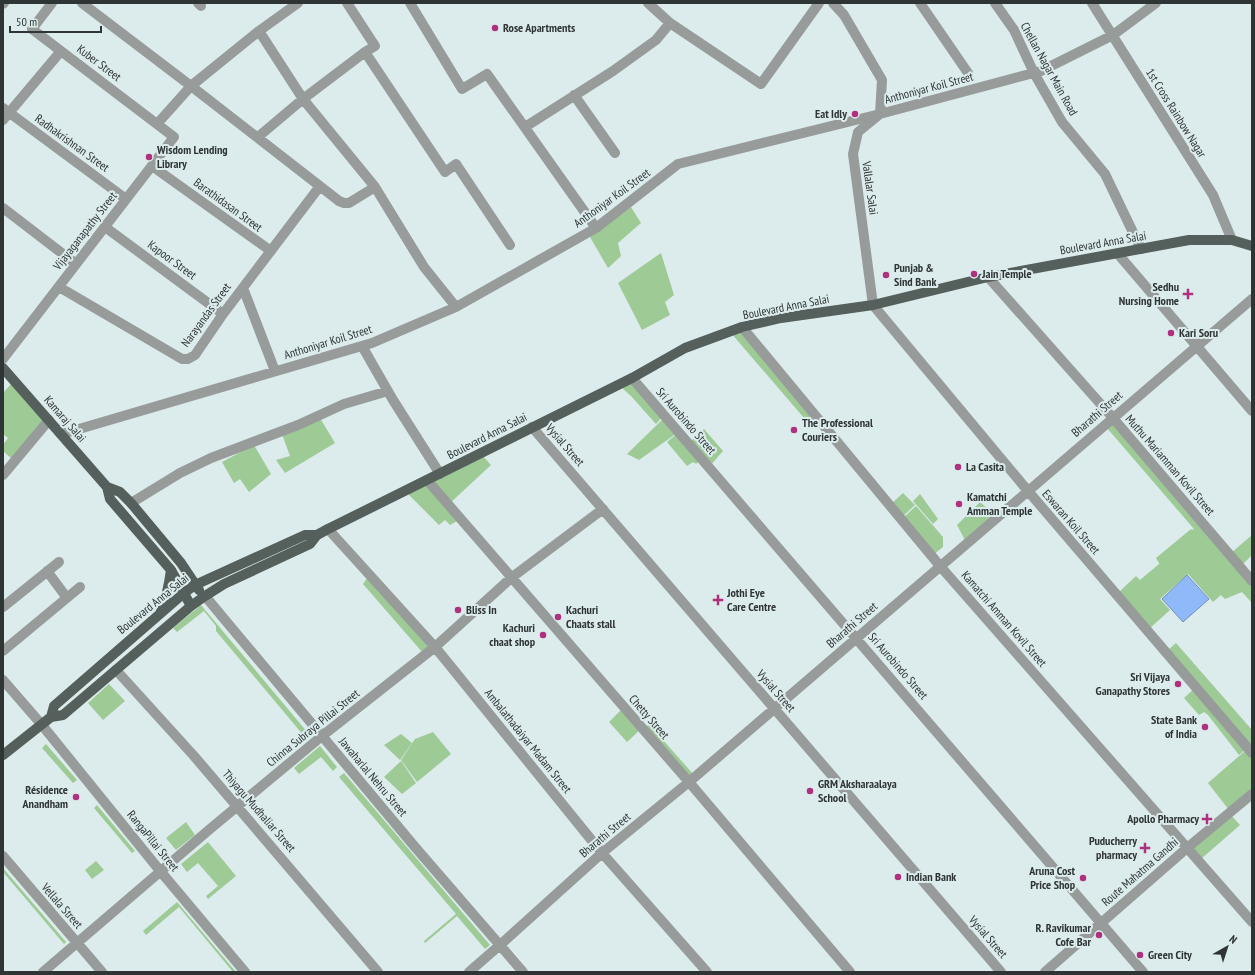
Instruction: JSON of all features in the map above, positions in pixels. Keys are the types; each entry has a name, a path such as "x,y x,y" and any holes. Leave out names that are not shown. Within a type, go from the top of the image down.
{"main road":[{"name":"Boulevard Anna Salai","path":"51,717 54,706 159,614 195,585 305,535 316,535 632,378 685,348 742,327 781,318 873,305 988,277 1189,240 1232,240 1252,246"},
{"name":"Kamaraj Salai","path":"3,368 107,487 110,499 170,570 191,606"},
{"name":"Kamaraj Salai","path":"107,487 120,492 131,503 181,563 195,585 205,596"},
{"name":"Boulevard Anna Salai","path":"3,755 51,717 63,715 191,606 205,596 224,584 310,544 316,535"},
{"path":"159,614 166,600 170,570"}],"street":[{"name":"Kuber Street","path":"52,3 32,29 157,124"},
{"path":"82,3 344,203 349,203 375,188"},
{"path":"157,124 191,86 259,31 298,3"},
{"path":"258,137 303,99 375,46 347,3"},
{"path":"410,3 462,89 488,74 596,228"},
{"path":"648,3 670,23 761,84 819,3"},
{"path":"920,3 968,72"},
{"name":"Chellan Nagar Main Road","path":"995,3 1014,30 1034,73 1062,122 1105,174 1141,249"},
{"name":"1st Cross Rainbow Nagar","path":"1092,3 1213,195 1232,240"},
{"name":"Anthoniyar Koil Street","path":"62,434 372,343 456,307 596,228 678,164 880,114 1042,71 1113,35 1156,3"},
{"path":"837,4 882,80 880,114"},
{"path":"524,127 613,71 656,40 670,23"},
{"path":"259,31 303,99 375,188 424,267 456,307"},
{"path":"5,113 61,51"},
{"path":"365,52 445,172 456,164 510,245"},
{"path":"574,95 615,153"},
{"name":"Radhakrishnan Street","path":"5,113 126,199"},
{"name":"Vallalar Salai","path":"873,305 853,154 858,132 880,114"},
{"name":"Vijayaganapathy Street","path":"3,359 174,137 157,124"},
{"name":"Barathidasan Street","path":"152,166 271,251"},
{"name":"Narayandas Street","path":"59,287 182,359 188,359 195,355 223,314 320,186"},
{"path":"3,208 76,264"},
{"name":"Kapoor Street","path":"105,226 223,314"},
{"path":"1118,254 1252,411"},
{"name":"Muthu Mariamman Kovil Street","path":"988,277 1113,418 1252,581"},
{"path":"243,288 275,371"},
{"name":"Bharathi Street","path":"469,972 602,853 689,782 1252,299"},
{"name":"Eswaran Koil Street","path":"873,305 1028,491 1252,753"},
{"name":"Kamatchi Amman Kovil Street","path":"742,327 940,566 1252,922"},
{"path":"362,346 388,391 440,474"},
{"name":"Sri Aurobindo Street","path":"632,378 1143,972"},
{"path":"131,503 180,473 211,458 298,425 344,404 388,391"},
{"path":"3,474 49,420"},
{"name":"Vysial Street","path":"532,427 1001,972"},
{"name":"Chetty Street","path":"427,480 689,782 850,972"},
{"name":"Chinna Subraya Pillai Street","path":"43,972 322,736 435,647 511,578 603,509"},
{"name":"Ambalathadaiyar Madam Street","path":"328,529 435,647 602,853 707,972"},
{"path":"3,607 59,562"},
{"path":"47,572 67,598"},
{"path":"3,651 80,587"},
{"name":"Jawaharlal Nehru Street","path":"205,596 523,972"},
{"name":"Thiyagu Mudhaliar Street","path":"116,670 238,807 378,972"},
{"name":"RangaPillai Street","path":"3,680 42,725 161,872 245,972"},
{"name":"Route Mahatma Gandhi","path":"1045,972 1187,848 1252,794"},
{"name":"Vellala Street","path":"3,856 102,972"}],"green space":[{"path":"631,207 641,223 618,243 621,256 608,268 590,237"},
{"path":"661,253 674,295 665,302 670,315 642,330 618,283"},
{"path":"742,329 817,421 810,425 731,333"},
{"path":"632,379 663,416 656,424 621,387"},
{"path":"12,383 46,420 12,459 3,451 3,445 8,438 3,434 3,393"},
{"path":"320,418 335,443 285,473 276,460 290,456 282,434"},
{"path":"664,418 677,433 639,460 627,454"},
{"path":"1113,418 1252,584 1252,603 1242,592 1225,599 1221,595 1213,602 1188,574 1160,599 1170,610 1149,629 1118,593 1136,576 1140,580 1159,564 1160,565 1156,558 1191,529 1194,529 1107,428"},
{"path":"704,429 723,451 710,466 690,442"},
{"path":"678,433 701,459 696,464 693,462 687,466 667,442"},
{"path":"254,445 271,474 249,492 240,479 234,483 222,462"},
{"path":"481,454 491,465 448,505 428,480"},
{"path":"426,482 459,520 450,525 445,520 439,525 407,493"},
{"path":"903,493 915,505 902,517 891,504"},
{"path":"920,494 938,519 933,524 913,501"},
{"path":"980,502 995,515 966,542 957,525"},
{"path":"916,506 943,537 943,547 933,555 903,518"},
{"path":"1252,535 1252,555 1242,565 1231,553"},
{"path":"368,577 432,646 423,653 363,584"},
{"path":"201,605 308,733 304,736 216,631 216,626 204,611 177,632 173,628"},
{"path":"1176,643 1252,730 1252,749 1167,651"},
{"path":"109,684 125,701 103,720 88,703"},
{"path":"1195,688 1247,748 1239,755 1208,715 1204,712 1199,715 1184,698"},
{"path":"623,708 641,729 627,742 609,722"},
{"path":"653,720 657,722 664,732 662,739 694,775 689,781 645,728"},
{"path":"433,732 451,754 417,782 401,760 415,739"},
{"path":"401,734 412,743 400,760 384,745"},
{"path":"46,744 77,780 73,783 42,748"},
{"path":"320,746 337,767 333,771 321,757 299,774 294,768"},
{"path":"1246,750 1252,756 1252,791 1229,810 1208,783"},
{"path":"401,761 416,783 402,794 384,777"},
{"path":"344,773 490,945 485,949 457,916 425,943 424,941 456,914 339,777"},
{"path":"97,805 135,851 132,853 94,808"},
{"path":"1230,814 1240,825 1201,859 1190,848"},
{"path":"186,822 195,835 176,850 166,838"},
{"path":"208,842 236,876 208,899 206,896 218,886 198,863 187,872 181,864"},
{"path":"96,861 104,870 92,879 85,870"},
{"path":"3,868 66,942 64,944 3,872"},
{"path":"177,902 236,972 233,972 179,907 146,935 143,931"}],"water":[{"path":"1187,575 1209,599 1183,622 1162,599"}],"place":[{"name":"Rose Apartments","path":"495,28"},
{"name":"Eat Idly","path":"855,114"},
{"name":"Wisdom Lending Library","path":"149,157"},
{"name":"Jain Temple","path":"974,274"},
{"name":"Punjab & Sind Bank","path":"886,275"},
{"name":"Sedhu Nursing Home","path":"1188,294"},
{"name":"Kari Soru","path":"1171,333"},
{"name":"The Professional Couriers","path":"794,430"},
{"name":"La Casita","path":"958,467"},
{"name":"Kamatchi Amman Temple","path":"959,504"},
{"name":"Jothi Eye Care Centre","path":"718,600"},
{"name":"Bliss In","path":"458,610"},
{"name":"Kachuri Chaats stall","path":"558,617"},
{"name":"Kachuri chaat shop","path":"543,635"},
{"name":"Sri Vijaya Ganapathy Stores","path":"1178,684"},
{"name":"State Bank of India","path":"1205,727"},
{"name":"GRM Aksharaalaya School","path":"810,791"},
{"name":"Résidence Anandham","path":"76,797"},
{"name":"Apollo Pharmacy","path":"1207,819"},
{"name":"Puducherry pharmacy","path":"1145,848"},
{"name":"Indian Bank","path":"898,877"},
{"name":"Aruna Cost Price Shop","path":"1083,878"},
{"name":"R. Ravikumar Cofe Bar","path":"1099,935"},
{"name":"Green City","path":"1140,955"}]}
